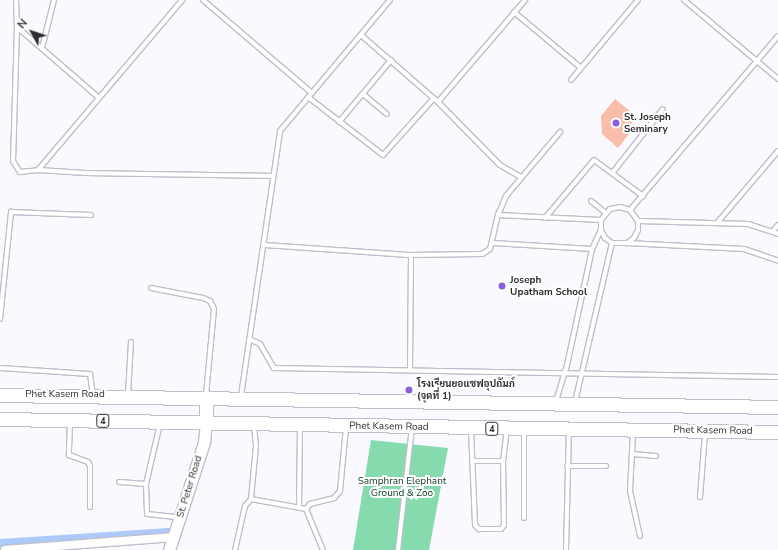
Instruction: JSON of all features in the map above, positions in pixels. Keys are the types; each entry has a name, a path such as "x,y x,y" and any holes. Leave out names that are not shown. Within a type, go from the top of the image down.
{"main road":[{"name":"Phet Kasem Road","path":"0,395 206,396 241,398 778,407"},
{"path":"206,396 206,422"},
{"name":"Phet Kasem Road","path":"0,419 206,422 471,429 778,432"}],"street":[{"name":"St. Peter Road","path":"171,546 204,442 206,422"},
{"path":"5,550 171,546"}],"lane":[{"path":"16,0 17,27 13,161 20,172 38,170 93,173 273,176"},
{"path":"42,48 54,0"},
{"path":"38,170 98,97 182,0"},
{"path":"203,0 312,93"},
{"path":"241,398 280,131 390,0"},
{"path":"438,102 525,0"},
{"path":"571,80 638,0"},
{"path":"684,0 778,79"},
{"path":"514,12 581,68"},
{"path":"17,27 98,97"},
{"path":"361,35 434,98 500,165 521,177"},
{"path":"630,210 778,36"},
{"path":"339,122 391,60"},
{"path":"362,94 387,114"},
{"path":"308,97 383,155 434,98"},
{"path":"613,172 663,109"},
{"path":"263,246 411,255 482,254 490,250 493,244 498,215 506,196 560,132"},
{"path":"717,223 778,151"},
{"path":"545,218 591,162 597,161 643,196"},
{"path":"590,201 606,213"},
{"path":"555,403 565,373 592,249 601,230 602,220 606,213 615,208 630,210 638,221 638,230 634,238 627,243"},
{"path":"0,319 11,212 91,215"},
{"path":"498,215 602,220"},
{"path":"638,221 748,224 778,234"},
{"path":"772,231 778,225"},
{"path":"601,230 605,238 612,243 744,249 778,260"},
{"path":"574,404 583,372 612,243"},
{"path":"493,244 592,249"},
{"path":"410,370 411,255"},
{"path":"151,288 203,298 210,302 214,309 206,396"},
{"path":"249,339 260,344 274,368 565,373 583,372 778,377"},
{"path":"128,395 131,342"},
{"path":"0,368 90,374 93,395"},
{"path":"70,420 69,455 88,462 90,466 90,507"},
{"path":"160,422 146,484 147,514 180,517"},
{"path":"235,550 246,506 251,499 256,446 254,424"},
{"path":"299,508 300,425"},
{"path":"306,509 310,504 334,498 340,491 346,426"},
{"path":"398,550 412,427"},
{"path":"471,429 474,460 475,525 478,529 501,529 504,525 503,461 507,429"},
{"path":"524,429 524,518"},
{"path":"566,550 569,430"},
{"path":"633,430 630,491 640,536"},
{"path":"700,497 705,431"},
{"path":"633,454 656,456"},
{"path":"474,460 503,461"},
{"path":"567,466 606,466"},
{"path":"119,482 146,484"},
{"path":"251,499 306,509"},
{"path":"306,509 323,550"}],"green space":[{"name":"Samphran Elephant Ground & Zoo","path":"371,440 448,448 429,550 353,550"}],"building":[{"name":"St. Joseph Seminary","path":"615,99 631,112 632,130 618,148 602,134 601,116"}],"waterway":[{"path":"0,543 170,532 171,541"}],"place":[{"name":"St. Joseph Seminary","path":"616,123"},
{"name":"Joseph Upatham School","path":"502,286"},
{"name":"โรงเรียนยอแซฟอุปถัมภ์ (จุดที่ 1)","path":"409,390"}]}
